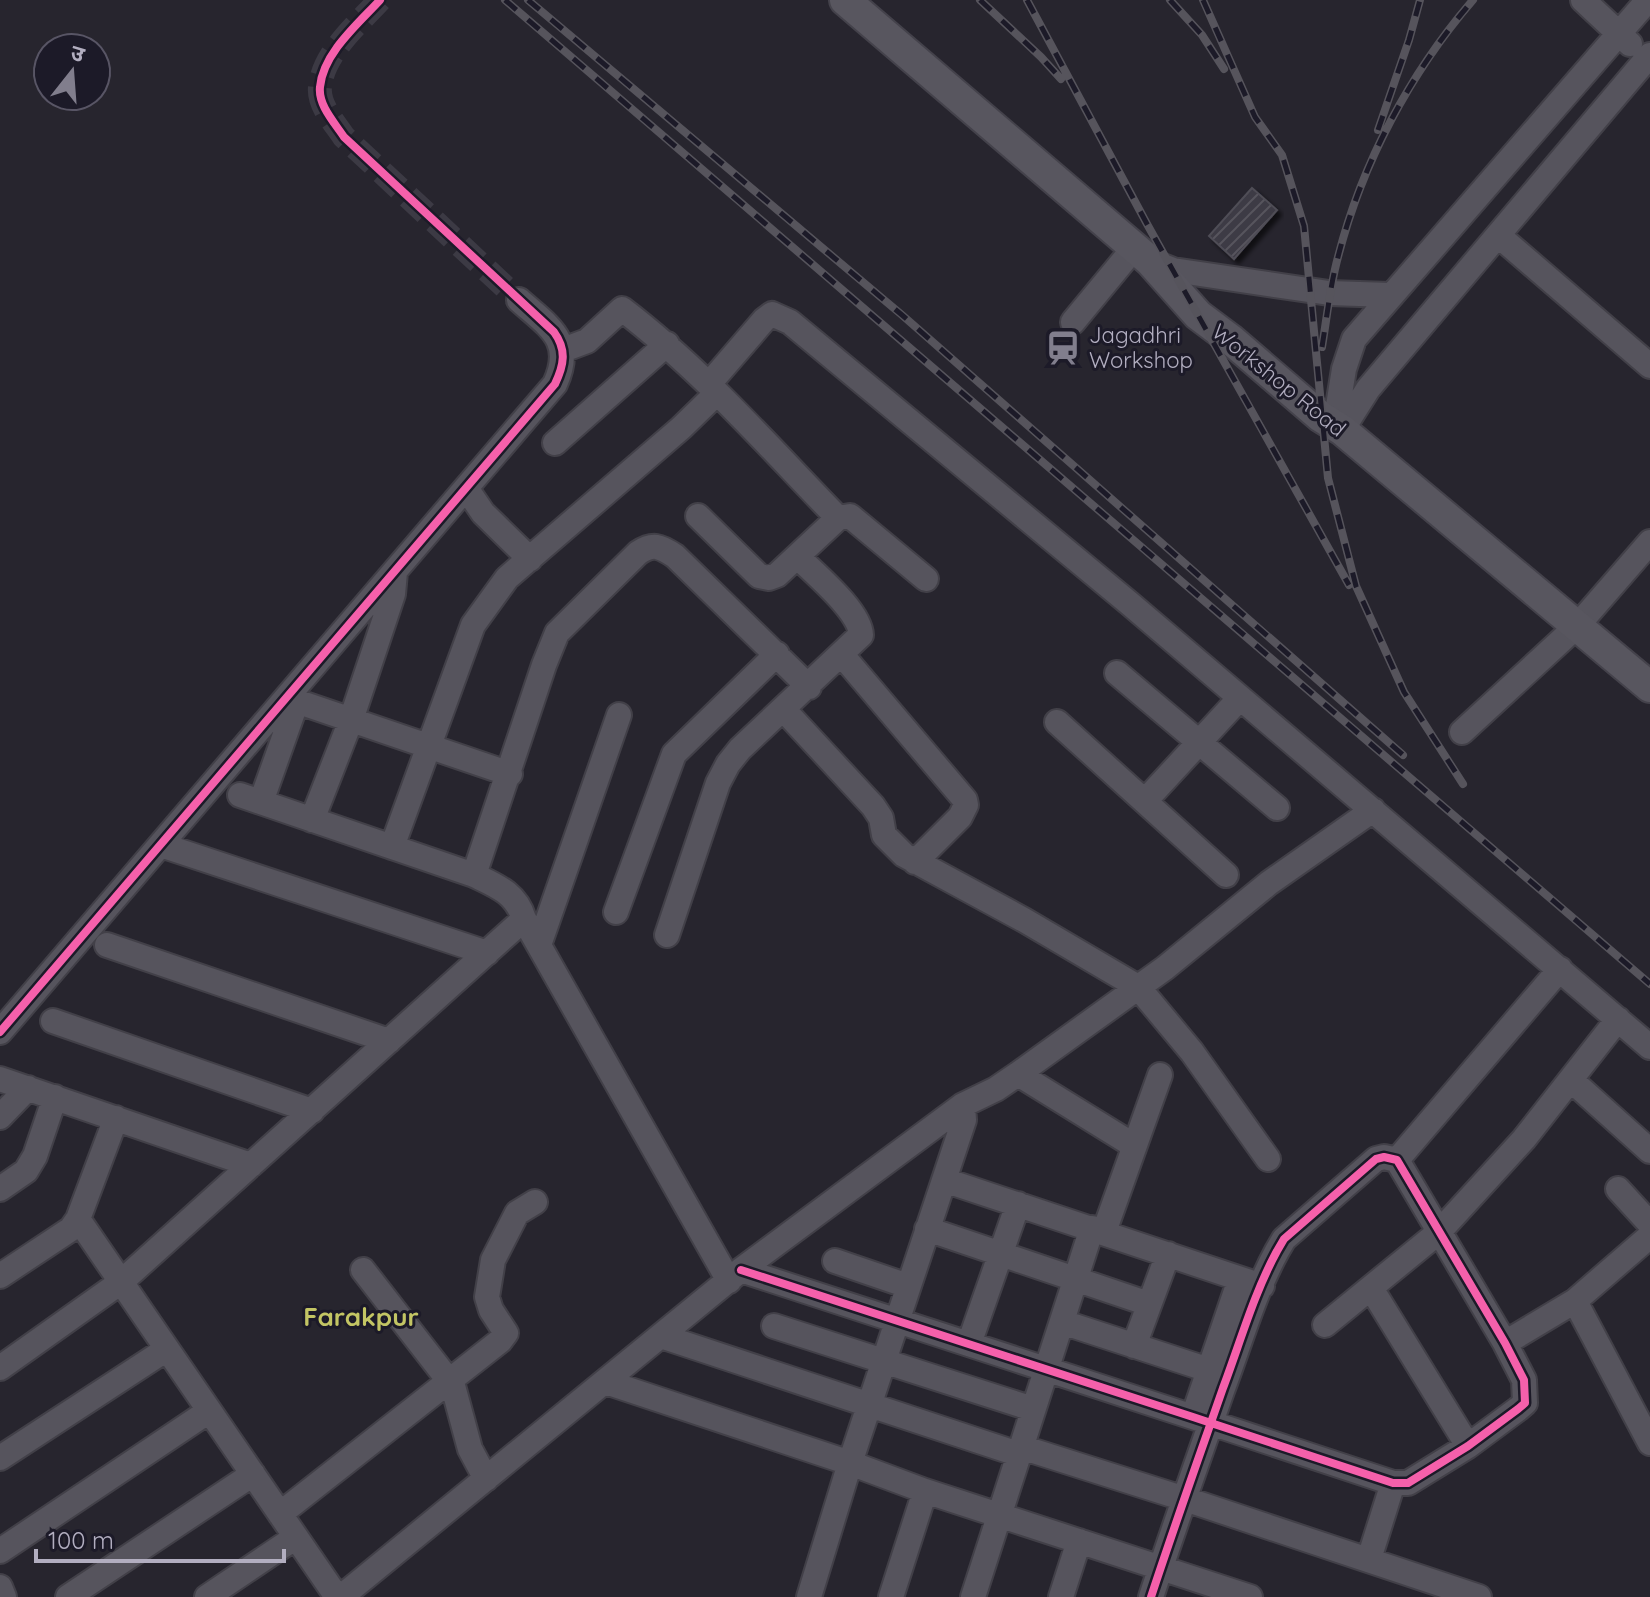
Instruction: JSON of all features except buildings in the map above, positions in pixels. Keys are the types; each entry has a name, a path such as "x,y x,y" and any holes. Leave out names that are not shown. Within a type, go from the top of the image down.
{"main road":[{"name":"Workshop Road","path":"845,0 1142,255 1198,315 1650,687"}],"street":[{"path":"1338,428 1649,58 1619,35 1583,0"},
{"path":"1338,428 1344,369 1354,339 1648,0"},
{"path":"1499,236 1650,366"},
{"path":"1073,322 1142,255 1173,270 1329,293 1390,295"},
{"path":"0,1032 161,845 292,700 395,571 555,384 561,372 561,342 519,300"},
{"path":"563,350 587,341 622,309 667,344 713,388 838,518"},
{"path":"392,847 473,625 507,578 671,437 764,320 772,314 779,315 1240,698 1650,1047"},
{"path":"555,443 667,344"},
{"path":"466,488 483,513 530,559"},
{"path":"698,516 759,576 769,578 777,575 838,518 850,516 926,579"},
{"path":"1462,732 1578,625 1650,542"},
{"path":"474,875 557,633 638,553 649,546 658,545 675,556 809,687"},
{"path":"667,935 718,783 728,764 740,749 861,635 861,625 798,557"},
{"path":"312,820 351,720 393,594 395,571"},
{"path":"616,912 674,754 777,654"},
{"path":"842,655 965,800 965,810 960,817 915,862"},
{"path":"1117,673 1277,808"},
{"path":"1145,801 1240,698"},
{"path":"292,700 510,774"},
{"path":"292,700 250,799 474,875 515,898 539,945 735,1276 897,1321 1202,1420 1393,1483 1408,1483 1468,1446 1525,1403 1524,1380 1505,1343 1397,1160 1376,1159 1284,1239 1272,1259 1251,1282 1209,1370 1202,1420 1185,1499 1151,1597"},
{"path":"784,710 873,806 881,818 884,835 890,844 915,862 1024,920 1138,987 1192,1052 1268,1159"},
{"path":"539,945 619,715"},
{"path":"1057,722 1226,875"},
{"path":"78,1219 339,1597 735,1276 963,1105 996,1089 1138,987 1269,883 1373,810"},
{"path":"161,845 487,953"},
{"path":"0,1368 121,1282 524,919"},
{"path":"107,945 389,1041"},
{"path":"1397,1160 1560,969"},
{"path":"1325,1325 1439,1232 1524,1139 1618,1019"},
{"path":"53,1021 312,1111"},
{"path":"1018,1074 1133,1145"},
{"path":"973,1597 1075,1279 1160,1075"},
{"path":"0,1079 251,1165"},
{"path":"1571,1080 1650,1151"},
{"path":"0,1117 28,1088"},
{"path":"0,1189 26,1171 31,1163 55,1097"},
{"path":"809,1597 869,1404 964,1120 963,1105"},
{"path":"0,1276 71,1229 78,1219 116,1118"},
{"path":"944,1180 1251,1282"},
{"path":"1618,1189 1650,1224"},
{"path":"280,1514 506,1333 491,1310 487,1297 493,1260 517,1213 535,1202"},
{"path":"969,1344 1018,1204"},
{"path":"927,1229 1149,1304"},
{"path":"1505,1343 1575,1301 1650,1236"},
{"path":"1134,1346 1168,1254"},
{"path":"835,1261 908,1286"},
{"path":"363,1270 453,1386 470,1449 486,1479"},
{"path":"1202,1420 1251,1282"},
{"path":"1371,1288 1468,1446"},
{"path":"1575,1301 1650,1443"},
{"path":"1062,1322 1209,1370"},
{"path":"774,1326 1033,1409"},
{"path":"661,1336 869,1404 1185,1499 1479,1597"},
{"path":"0,1458 167,1349"},
{"path":"606,1382 1250,1597"},
{"path":"0,1551 209,1411"},
{"path":"68,1597 253,1474"},
{"path":"1369,1559 1393,1483"},
{"path":"891,1597 925,1491"},
{"path":"207,1597 296,1537"},
{"path":"1061,1597 1079,1541"},
{"path":"0,1587 4,1597"}],"tunnel":[{"path":"380,0 343,39 328,62 320,87 324,107 344,137 519,300"}],"railway":[{"path":"505,0 1650,984"},
{"path":"528,0 902,315 1403,755"},
{"path":"980,0 1061,79"},
{"path":"1027,0 1147,224 1349,585"},
{"path":"1170,0 1202,35 1224,69"},
{"path":"1203,0 1255,117 1282,155 1304,226 1328,478 1356,586 1404,692 1463,784"},
{"path":"1378,130 1420,0"},
{"path":"1322,347 1338,257 1360,187 1409,89 1473,0"}],"cycle path":[{"path":"0,1032 558,377 562,351 554,332 344,137 324,107 320,87 328,62 343,39 380,0"},
{"path":"741,1270 1193,1417 1211,1423 1393,1483 1408,1483 1468,1446 1525,1403 1524,1380 1505,1343 1397,1160 1376,1159 1284,1239 1277,1251 1248,1318 1223,1388 1214,1414 1205,1440 1187,1492 1151,1597"}],"place":[{"name":"Jagadhri Workshop","path":"1063,348"}],"district":[{"name":"Farakpur","path":"361,1317"}]}
